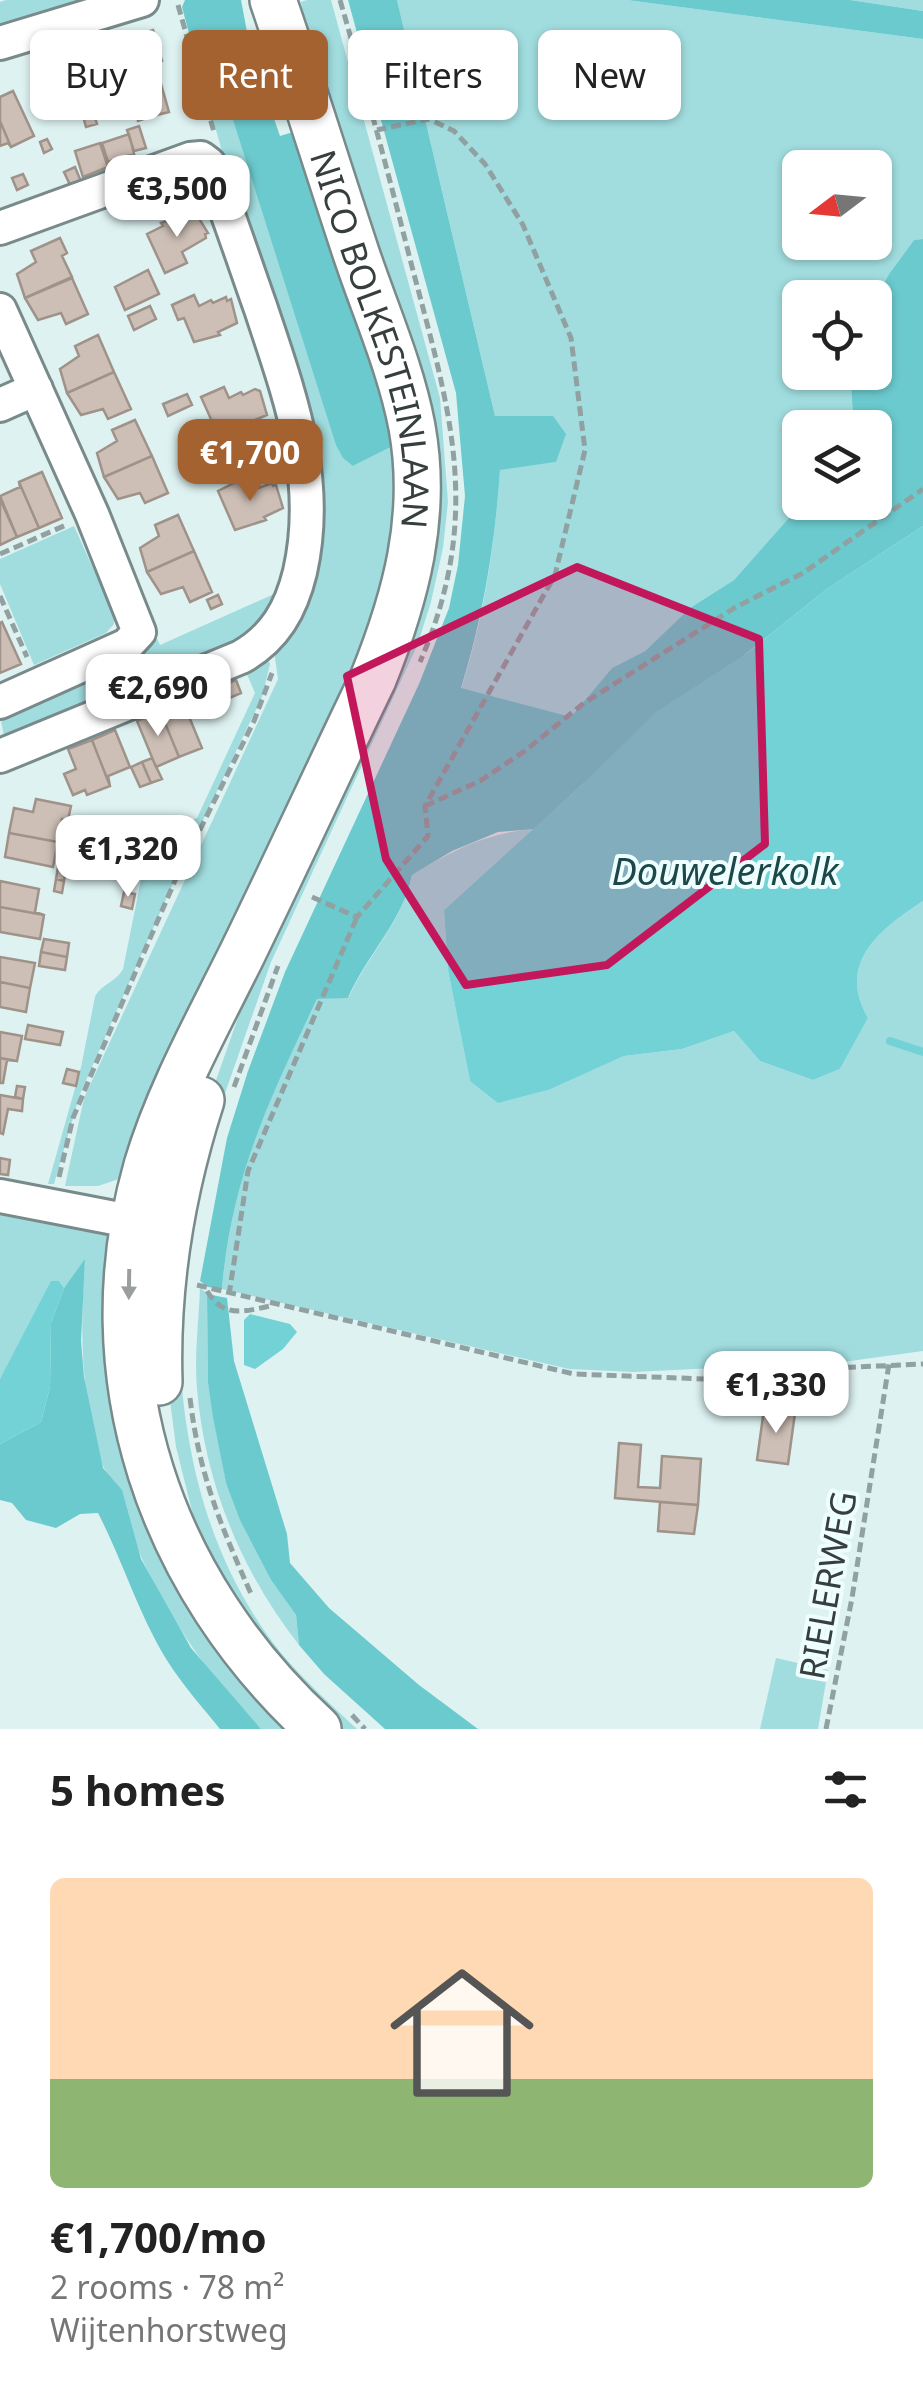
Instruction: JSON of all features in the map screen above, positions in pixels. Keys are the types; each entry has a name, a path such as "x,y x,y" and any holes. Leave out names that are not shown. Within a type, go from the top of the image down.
{"street":[{"path":"0,43 142,0"},
{"name":"NICO BOLKESTEINLAAN","path":"273,0 405,401 412,428 416,516 411,566 395,624 290,898 153,1222 162,1288 158,1356 164,1431 181,1510 242,1613 270,1682 329,1716"},
{"path":"0,228 190,158 201,158 209,164 292,401 304,456 309,506 303,557 288,610 266,641 241,658 0,756"},
{"path":"0,310 92,514 140,632 127,645 0,702"},
{"path":"0,405 36,389"},
{"path":"0,1196 153,1222"}],"path":[{"name":"NICO BOLKESTEINLAAN","path":"340,0 377,130 429,118 454,131 485,164 523,226 571,338 585,450 555,574 425,806"},
{"path":"178,5 219,152 209,164"},
{"path":"228,1295 248,1170 357,916 428,836 425,806 480,781 526,750 584,702 736,607 804,573 923,489"},
{"path":"0,554 92,514"},
{"path":"0,596 39,684"},
{"path":"57,1188 73,1118 91,1075 177,876 271,680 272,660 266,641"},
{"path":"290,898 357,916"},
{"path":"273,1305 230,1313 217,1305 205,1288 574,1374 704,1379 923,1364"},
{"name":"RIELERWEG","path":"826,1729 852,1598 889,1364"},
{"path":"189,1393 203,1477 242,1613"},
{"path":"329,1716 365,1729"}],"highlighted area":[{"path":"577,567 759,639 765,844 607,965 466,985 386,859 347,676"}],"shaded area":[{"path":"123,0 0,33 0,2"},
{"path":"185,0 241,0 247,30 188,30 182,7"},
{"path":"331,0 348,62 348,120 364,120 440,398 448,502 443,548 417,646 271,962 216,1119 214,1086 248,989 430,535 324,120 328,120 328,30 306,30 301,2"},
{"path":"348,0 397,0 404,30 356,30"},
{"path":"397,0 627,0 923,39 923,239 914,240 886,280 782,280 782,390 851,390 853,410 782,410 782,520 787,520 734,580 690,608 645,651 612,668 571,718 461,689 487,580 500,469 555,462 553,416 495,416 425,120 518,120 518,30 404,30"},
{"path":"627,0 850,0 923,11 923,39"},
{"path":"850,0 923,0 923,11"},
{"path":"213,120 234,120 353,466 395,445 398,511 379,617 122,1178 98,1186 65,1186 84,1098 278,679 274,651 319,495"},
{"path":"233,120 274,120 280,136 293,132 379,374 395,445 353,466 336,445"},
{"path":"381,120 425,120 495,416 553,416 566,434 556,462 500,470 487,580 461,688 571,717 612,668 645,651 690,608 734,580 787,520 892,520 892,410 853,410 851,390 892,390 892,280 886,280 914,240 923,239 923,526 827,589 583,784 534,829 498,832 452,851 412,875 393,923 348,998 317,999 255,1140 234,1211 222,1289 208,1287 200,1281 227,1138 248,1071 285,972 419,684 449,608 465,496 456,393"},
{"path":"74,526 114,615 114,624 106,633 34,665 0,584 0,559"},
{"path":"285,589 262,633 5,742 0,715 152,628 160,645"},
{"path":"266,655 270,664 262,697 174,881 80,1094 54,1184 48,1184 81,1067 95,997 123,969 149,840 197,818 255,693 243,665"},
{"path":"534,829 444,910 448,970 470,1081 551,1089 624,1056 682,1049 734,1031 760,1061 813,1080 840,1069 868,1018 859,998 857,980 867,949 892,923 923,901 923,1351 850,1361 755,1366 634,1372 569,1369 222,1289 234,1211 255,1139 317,999 349,997 401,907 412,875 470,844"},
{"path":"0,1206 106,1233 115,1244 127,1424 292,1729 261,1729 226,1691 180,1629 140,1553 123,1496 102,1464 89,1414 82,1338 85,1261 64,1288 59,1281 0,1379"},
{"path":"85,1259 81,1341 84,1377 103,1468 122,1490 141,1559 191,1648 261,1729 220,1729 183,1684 151,1631 98,1513 80,1514 56,1528 26,1520 12,1503 0,1500 0,1444 41,1422 50,1387 51,1323 64,1288"},
{"path":"200,1287 207,1294 208,1383 226,1483 271,1580 296,1615 299,1645 243,1556 217,1492 201,1424 196,1376"},
{"path":"207,1294 227,1298 234,1361 287,1534 290,1563 329,1608 419,1685 478,1729 385,1729 324,1674 299,1645 296,1615 271,1580 226,1483 208,1383"},
{"path":"179,1346 195,1468 205,1508 236,1583 281,1653 357,1729 339,1729 254,1633 209,1553 193,1515 176,1447 168,1385"},
{"path":"776,1658 828,1670 818,1729 760,1729"}],"water":[{"name":"Douwelerkolk","path":"923,526 923,901 892,923 867,949 857,980 859,998 868,1018 840,1069 813,1080 760,1061 734,1031 682,1049 624,1056 551,1089 498,1103 470,1081 448,970 444,910 656,712 747,653 827,589"},
{"path":"51,1281 59,1281 64,1288 51,1323 50,1387 41,1422 0,1444 0,1379"},
{"path":"250,1314 290,1324 297,1332 283,1349 255,1369 244,1365 244,1320"}],"building":[{"path":"162,88 169,112 162,114"},
{"path":"13,91 34,136 11,147 0,121 0,97"},
{"path":"84,120 96,120 97,124 86,127"},
{"path":"0,121 11,147 8,143 0,146"},
{"path":"139,126 146,148 134,151 127,130"},
{"path":"129,134 134,154 108,162 102,143"},
{"path":"47,139 52,149 44,153 40,142"},
{"path":"100,143 108,167 83,177 75,151"},
{"path":"75,167 82,184 72,189 64,172"},
{"path":"23,174 28,185 17,190 12,178"},
{"path":"195,212 208,233 206,238 182,252 187,263 165,273 147,234 163,226 161,223"},
{"path":"60,238 67,253 62,256 72,277 25,298 17,274 36,262 31,251"},
{"path":"148,270 159,294 125,310 115,287"},
{"path":"72,278 88,314 66,324 61,313 38,320 25,298"},
{"path":"194,295 199,306 211,300 213,303 226,297 227,301 231,299 237,323 218,332 220,335 194,342 184,318 178,320 172,305"},
{"path":"150,306 156,319 134,330 128,316"},
{"path":"98,335 114,372 67,393 60,369 79,356 75,346"},
{"path":"114,372 131,409 108,419 103,409 81,415 67,393"},
{"path":"224,387 229,398 241,392 243,395 255,389 260,391 267,415 248,423 250,427 219,437 201,397"},
{"path":"187,394 192,405 168,416 163,404"},
{"path":"135,420 152,456 104,477 97,453 117,441 112,430"},
{"path":"152,456 168,493 145,503 140,493 118,499 104,477"},
{"path":"42,472 62,518 39,528 19,482"},
{"path":"240,480 245,491 276,485 283,508 264,517 266,520 235,530 218,491"},
{"path":"19,482 39,528 17,537 0,496 20,487"},
{"path":"0,499 17,537 0,545"},
{"path":"178,515 194,551 147,572 140,548 159,536 155,525"},
{"path":"194,551 212,592 190,602 183,587 161,594 147,572"},
{"path":"218,595 222,604 211,609 207,600"},
{"path":"0,623 21,664 0,673"},
{"path":"236,680 241,693 220,702 215,689"},
{"path":"183,702 202,748 179,757 160,711"},
{"path":"160,711 179,757 156,767 137,721"},
{"path":"115,730 130,767 108,776 110,786 92,740"},
{"path":"92,740 110,786 87,795 85,790 73,795 64,774 76,769 68,749"},
{"path":"152,758 162,779 151,783 142,762"},
{"path":"142,762 151,783 140,787 131,767"},
{"path":"36,799 71,806 68,820 62,819 58,842 9,833 14,808 33,812"},
{"path":"9,833 58,842 53,867 5,857"},
{"path":"58,867 66,869 64,881 56,879"},
{"path":"56,879 64,881 62,893 54,891"},
{"path":"0,881 39,889 35,912 44,915 0,907"},
{"path":"124,892 135,894 132,909 121,906"},
{"path":"0,907 44,915 40,939 0,932"},
{"path":"44,939 69,943 67,957 41,952"},
{"path":"41,952 67,957 65,970 39,966"},
{"path":"0,957 35,963 30,988 0,982"},
{"path":"0,982 30,988 26,1012 0,1007"},
{"path":"28,1025 63,1032 60,1045 25,1039"},
{"path":"0,1032 22,1036 17,1061 0,1058"},
{"path":"0,1058 17,1061 7,1060 3,1083 0,1083"},
{"path":"67,1069 79,1072 76,1086 63,1083"},
{"path":"17,1086 25,1087 23,1099 15,1097"},
{"path":"0,1095 23,1099 22,1111 8,1109 3,1134 0,1133"},
{"path":"0,1158 10,1160 8,1175 0,1174"},
{"path":"764,1409 795,1413 788,1464 757,1460"},
{"path":"619,1443 641,1445 638,1487 660,1488 662,1456 701,1459 698,1505 615,1498"},
{"path":"660,1502 698,1505 694,1534 658,1531"}],"waterway":[{"path":"890,1041 923,1052"}]}
